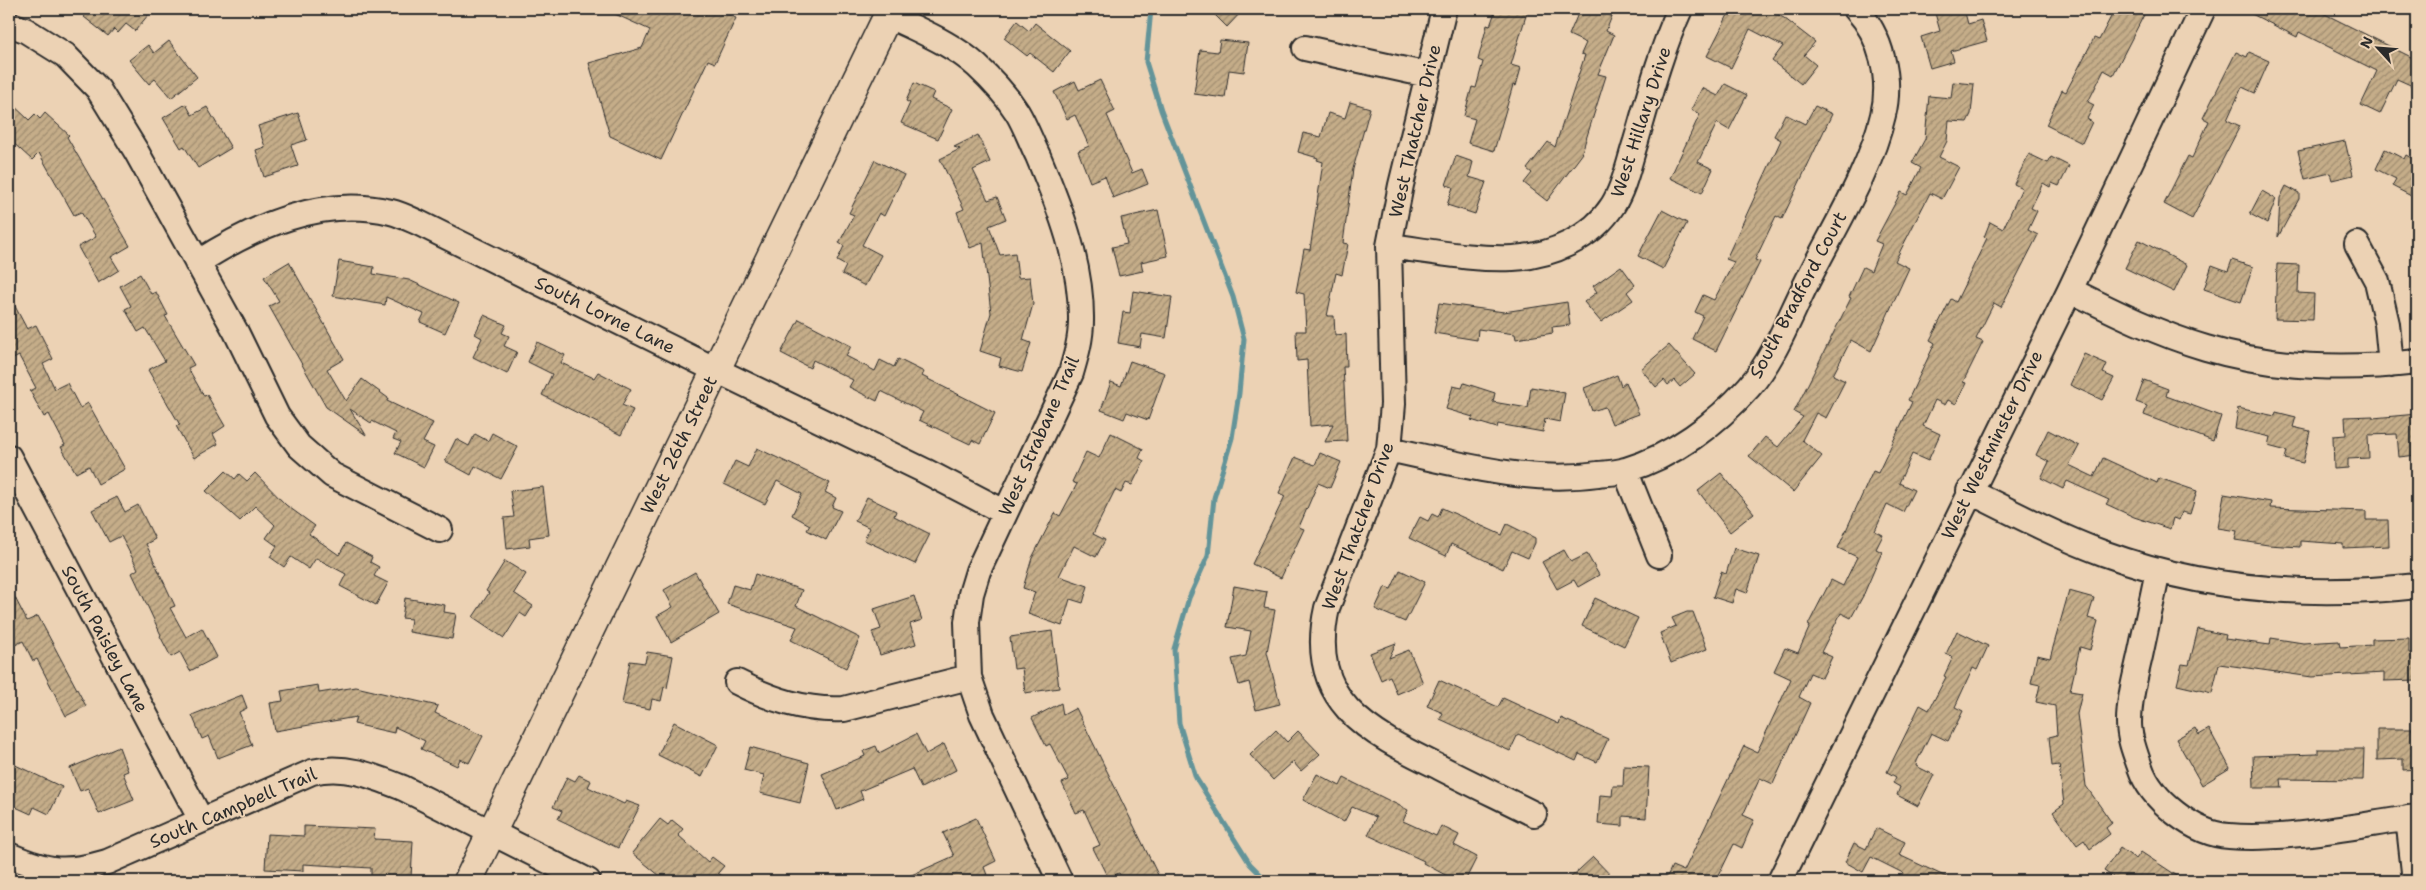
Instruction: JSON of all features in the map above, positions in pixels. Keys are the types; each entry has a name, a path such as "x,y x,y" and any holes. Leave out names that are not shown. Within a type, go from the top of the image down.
{"main road":[{"name":"West 26th Street","path":"468,881 889,12"}],"street":[{"name":"West Thatcher Drive","path":"1444,9 1400,186 1389,246 1393,404 1389,449 1327,608 1322,628 1322,648 1327,671 1334,690 1348,710 1389,742 1534,814"},
{"name":"West Hillary Drive","path":"1389,246 1487,258 1515,258 1564,247 1590,231 1613,206 1620,193 1662,52 1680,9"},
{"name":"South Bradford Court","path":"1389,449 1483,469 1543,477 1575,477 1625,470 1665,453 1692,437 1724,414 1751,385 1773,350 1860,177 1884,114 1886,91 1881,51 1863,16 1856,9"},
{"name":"West Westminster Drive","path":"1781,881 1969,491 2070,290 2203,9"},
{"name":"West Strabane Trail","path":"889,12 955,50 975,64 998,87 1017,112 1056,196 1080,290 1081,322 1078,346 1071,373 1004,512 978,571 971,594 967,622 969,677 982,715 1060,881"},
{"path":"9,24 25,30 65,55 98,89 136,151 236,332 277,416 299,446 332,475 440,530"},
{"path":"1305,48 1428,75"},
{"name":"South Lorne Lane","path":"197,263 220,248 267,224 301,214 356,207 392,212 419,223 925,471 1004,512"},
{"path":"2357,244 2377,281 2387,324 2391,365"},
{"path":"2070,290 2134,322 2176,338 2240,356 2302,365 2391,365 2417,362"},
{"name":"South Paisley Lane","path":"9,457 201,820"},
{"path":"1625,470 1659,555"},
{"path":"1969,491 2038,525 2103,553 2158,571 2262,589 2301,592 2344,592 2417,586"},
{"path":"2158,571 2131,696 2129,724 2131,740 2150,789 2167,806 2203,828 2228,836 2304,833 2413,817 2416,881"},
{"path":"737,682 783,702 823,710 844,709 969,677"},
{"name":"South Campbell Trail","path":"9,855 50,870 61,871 85,868 108,862 312,772 328,768 358,773 403,788 588,881"}],"building":[{"path":"90,9 153,9 135,31 126,24 118,33 114,29 108,36 84,17"},
{"path":"604,9 716,9 736,18 715,63 708,60 661,160 610,136 589,63 642,48 650,30"},
{"path":"1209,9 1244,9 1227,27"},
{"path":"1496,9 1528,9 1511,65 1521,68 1516,86 1513,85 1494,151 1468,143 1475,119 1464,116 1472,87 1476,88 1483,62 1478,60 1487,25 1490,26"},
{"path":"1580,9 1595,9 1612,16 1606,31 1614,35 1598,74 1606,76 1583,153 1547,201 1524,183 1532,173 1527,169 1548,142 1555,147 1585,55 1581,54 1586,43 1569,35"},
{"path":"1731,9 1767,9 1784,18 1815,42 1804,55 1816,65 1801,84 1772,61 1783,46 1750,29 1731,68 1707,56"},
{"path":"1949,9 1964,9 1968,24 1981,20 1987,41 1951,51 1954,61 1930,68 1921,37 1940,31 1935,13"},
{"path":"2115,9 2147,9 2113,75 2104,70 2088,102 2094,105 2087,119 2092,122 2082,143 2046,125 2062,90 2066,92 2094,38 2099,40"},
{"path":"2242,9 2315,9 2417,60 2417,88 2397,79 2380,114 2361,105 2377,71 2299,32 2297,37"},
{"path":"1017,21 1029,31 1035,23 1070,51 1054,72 1030,53 1027,56 1004,38"},
{"path":"1220,40 1248,43 1244,72 1229,70 1225,98 1194,94 1200,50 1218,52"},
{"path":"169,41 197,77 171,98 155,79 149,84 129,60 148,45 154,53"},
{"path":"2236,52 2247,57 2249,52 2269,61 2255,93 2242,87 2227,120 2240,126 2192,219 2164,204 2188,156 2192,158 2209,121 2203,118"},
{"path":"1100,80 1115,111 1107,115 1132,173 1142,169 1148,184 1113,198 1105,176 1090,182 1078,151 1089,146 1075,115 1067,119 1054,92 1075,81 1079,90"},
{"path":"1953,82 1974,84 1971,114 1967,122 1949,121 1947,141 1939,157 1959,167 1942,199 1930,193 1895,261 1909,268 1871,351 1851,340 1833,375 1845,381 1826,418 1816,413 1802,440 1822,456 1793,492 1749,456 1765,437 1778,447 1803,417 1794,412 1851,298 1849,297 1863,267 1871,271 1882,244 1875,241 1901,192 1907,195 1921,168 1912,163 1925,139 1929,96 1951,98"},
{"path":"914,83 934,92 931,99 952,109 938,139 901,123 910,103 906,101"},
{"path":"1725,84 1747,95 1729,130 1717,123 1698,162 1713,169 1702,193 1670,178 1700,114 1691,110 1702,88 1718,96"},
{"path":"9,101 29,120 35,114 40,119 45,113 69,135 67,137 130,246 111,257 119,270 98,283 78,247 96,237 81,212 74,215 39,153 32,160 9,139"},
{"path":"1350,102 1370,108 1353,169 1343,243 1348,244 1342,275 1336,273 1327,316 1334,316 1335,335 1346,334 1347,367 1343,367 1347,441 1325,442 1333,424 1310,426 1307,360 1297,361 1296,331 1306,331 1304,294 1296,292 1304,249 1310,250 1323,162 1317,160 1318,158 1298,152 1303,133 1321,137 1328,113 1345,118"},
{"path":"186,104 192,115 207,107 231,148 198,168 184,146 181,148 163,118"},
{"path":"1815,106 1832,114 1782,219 1776,216 1755,260 1760,262 1716,351 1692,339 1703,316 1695,312 1703,295 1714,300 1734,262 1726,259 1781,140 1774,136 1785,114 1805,124"},
{"path":"298,113 307,140 291,145 298,166 264,177 256,150 265,147 258,126"},
{"path":"978,135 990,162 973,170 988,200 997,197 1006,219 989,226 1000,255 1015,253 1018,278 1030,277 1033,304 1023,340 1031,343 1022,372 999,366 1001,358 980,351 991,313 983,243 970,248 957,212 964,209 940,159 960,149 954,147"},
{"path":"2345,141 2353,175 2332,180 2330,173 2305,179 2298,151"},
{"path":"2385,149 2404,159 2406,155 2417,161 2417,189 2413,197 2392,186 2396,179 2376,169"},
{"path":"2029,154 2048,163 2051,157 2069,166 2059,186 2052,183 2050,187 2043,183 2031,208 2037,211 2028,230 2038,235 2001,307 1994,303 1976,339 1983,342 1963,382 1966,383 1956,404 1948,400 1945,405 1935,400 1923,426 1940,434 1928,461 1912,454 1899,483 1914,490 1903,512 1887,504 1875,531 1883,535 1876,549 1882,552 1863,596 1851,618 1841,613 1821,652 1832,657 1822,678 1810,673 1799,697 1810,703 1773,784 1760,778 1743,815 1754,820 1742,848 1734,844 1716,881 1665,881 1672,866 1684,871 1744,746 1757,752 1791,679 1774,671 1785,648 1798,653 1810,626 1808,625 1831,580 1843,586 1857,557 1838,548 1873,471 1878,473 1912,402 1908,400 1935,343 1930,340 1951,299 1956,302 1987,238 1984,237 1990,222 2003,229 2022,188 2014,184"},
{"path":"1456,156 1473,162 1469,177 1486,182 1475,214 1447,205 1453,187 1446,185"},
{"path":"875,160 904,175 884,216 879,213 862,245 881,255 865,286 842,274 846,266 837,261 844,246 839,243 854,215 849,213"},
{"path":"2286,186 2299,193 2299,199 2278,237 2280,198"},
{"path":"2262,191 2276,199 2267,223 2250,214"},
{"path":"1158,210 1168,256 1141,262 1143,271 1119,276 1112,247 1127,244 1121,218"},
{"path":"1662,210 1687,223 1663,269 1638,256"},
{"path":"2139,240 2187,265 2174,292 2125,268"},
{"path":"2232,260 2253,267 2241,302 2204,289 2212,265 2228,271"},
{"path":"339,261 374,267 373,274 409,280 459,303 445,333 420,322 424,314 386,297 385,305 333,296"},
{"path":"289,262 344,359 327,369 346,401 362,379 388,398 387,401 433,423 423,442 434,447 424,467 395,453 401,442 393,439 396,433 372,421 371,423 350,409 366,435 326,407 269,306 279,301 264,277"},
{"path":"2277,264 2299,265 2298,293 2314,294 2313,320 2275,319"},
{"path":"1621,266 1635,285 1627,292 1633,300 1601,322 1584,302 1597,292 1593,286"},
{"path":"140,274 151,294 156,292 168,315 165,316 194,365 188,368 204,396 207,395 225,426 213,434 218,444 194,458 176,426 180,425 148,370 165,361 145,328 138,332 125,309 131,306 120,286"},
{"path":"1133,291 1172,297 1166,338 1142,334 1140,347 1118,343 1123,312 1130,313"},
{"path":"9,295 27,329 36,325 53,359 43,364 55,389 67,383 80,408 88,403 125,469 98,484 89,466 76,473 61,447 65,445 49,414 44,417 30,391 36,388 19,356 9,361"},
{"path":"1567,302 1570,325 1552,327 1553,333 1516,339 1515,334 1478,329 1477,340 1434,333 1439,303 1504,312"},
{"path":"484,315 506,325 502,333 509,336 504,346 517,352 507,374 473,357 482,338 475,334"},
{"path":"799,319 851,346 846,356 875,371 880,360 894,367 898,359 924,372 922,376 995,413 980,444 972,440 970,444 919,420 923,412 881,391 877,401 849,387 853,380 813,360 810,368 781,353"},
{"path":"537,342 565,355 561,363 594,378 598,372 631,389 622,405 633,410 621,435 542,395 552,374 528,362"},
{"path":"1669,345 1695,374 1680,387 1674,380 1668,385 1664,380 1656,387 1641,369"},
{"path":"2084,354 2107,364 2103,373 2114,378 2102,400 2070,385"},
{"path":"1130,361 1165,373 1148,420 1127,412 1124,419 1101,410 1111,382 1121,386"},
{"path":"1617,375 1621,386 1626,382 1639,414 1612,424 1605,407 1592,411 1584,388"},
{"path":"2144,380 2168,389 2166,396 2221,416 2213,441 2144,415 2147,406 2136,402"},
{"path":"1464,383 1495,393 1493,402 1528,408 1531,387 1565,393 1560,422 1545,419 1543,432 1498,424 1497,428 1471,420 1473,417 1446,409 1453,386 1462,388"},
{"path":"2238,408 2275,416 2276,412 2296,417 2293,427 2310,431 2303,463 2285,459 2287,451 2268,446 2270,437 2235,429"},
{"path":"2417,414 2417,455 2399,457 2397,434 2368,435 2369,458 2348,459 2348,468 2334,469 2333,436 2346,435 2345,417 2373,416 2373,418"},
{"path":"2048,430 2079,446 2069,465 2094,477 2103,458 2157,483 2159,478 2197,491 2190,514 2182,512 2179,520 2173,518 2170,529 2134,517 2106,504 2109,500 2067,481 2063,489 2041,478 2049,462 2036,455"},
{"path":"492,433 518,447 501,479 475,466 471,475 445,461 456,439 469,446 475,434 488,441"},
{"path":"1111,433 1143,449 1139,458 1144,461 1132,485 1126,483 1121,493 1115,490 1093,534 1105,540 1096,557 1074,546 1059,576 1088,586 1083,603 1070,599 1062,626 1028,614 1035,592 1023,588 1032,558 1055,513 1060,516 1077,484 1072,482 1086,452 1099,458"},
{"path":"757,448 830,483 825,492 836,498 832,507 841,511 826,540 807,530 810,525 792,515 802,494 777,481 765,504 724,484 735,461 748,467"},
{"path":"1320,453 1341,462 1330,488 1318,483 1299,527 1304,529 1281,578 1252,564 1285,496 1279,493 1295,457 1315,465"},
{"path":"226,471 235,479 239,474 247,481 255,473 286,505 315,526 309,534 339,555 346,543 372,557 370,562 379,567 374,576 388,583 376,605 340,586 346,574 316,558 309,569 291,557 284,567 270,557 277,546 266,538 275,525 255,506 240,521 206,491"},
{"path":"1721,473 1754,513 1730,532 1698,491"},
{"path":"543,487 549,535 529,538 530,546 507,549 504,518 514,517 510,491"},
{"path":"2224,494 2271,502 2270,508 2366,511 2366,520 2388,520 2389,546 2343,548 2343,544 2300,541 2300,547 2235,540 2237,531 2218,528"},
{"path":"117,497 125,512 138,505 155,539 146,544 175,606 170,608 186,637 202,628 217,657 190,671 180,652 171,657 160,636 132,573 138,569 121,536 109,542 92,510"},
{"path":"867,497 896,511 894,516 930,534 915,564 864,540 870,528 855,521"},
{"path":"1442,508 1502,535 1507,524 1535,538 1535,543 1528,558 1512,551 1503,569 1451,544 1446,556 1409,538 1420,517 1428,521 1432,514 1438,517"},
{"path":"1734,548 1759,556 1747,593 1736,589 1732,603 1713,597 1721,572 1726,574"},
{"path":"1564,550 1571,562 1587,554 1599,575 1578,587 1574,580 1557,589 1542,562"},
{"path":"505,561 526,574 514,593 533,606 526,617 520,613 504,638 473,617 489,593 486,591"},
{"path":"1400,570 1425,582 1405,622 1375,609 1385,587 1391,589"},
{"path":"695,572 719,614 671,642 657,616 673,607 664,590"},
{"path":"755,574 802,590 796,606 860,638 846,668 791,640 797,627 727,604 733,585 750,590"},
{"path":"9,586 27,621 38,616 86,706 66,716 37,659 33,661 23,641 9,648"},
{"path":"1234,586 1267,592 1264,608 1275,610 1267,652 1280,704 1256,710 1249,682 1239,685 1232,659 1246,656 1251,631 1227,627"},
{"path":"2069,591 2094,598 2088,618 2098,621 2090,650 2080,647 2070,691 2082,693 2077,714 2086,786 2112,823 2106,828 2110,834 2090,849 2084,840 2077,845 2053,812 2064,804 2059,765 2052,766 2049,737 2057,735 2055,706 2036,702 2040,685 2031,683 2037,655 2050,658"},
{"path":"914,596 922,620 910,624 916,644 880,655 872,632 881,629 874,609"},
{"path":"405,598 445,605 444,612 456,614 452,639 409,632 411,619 402,618"},
{"path":"1595,598 1638,618 1624,646 1582,626"},
{"path":"1687,612 1693,612 1707,649 1671,663 1660,633 1676,626 1672,618"},
{"path":"2198,629 2226,635 2225,639 2270,645 2271,638 2303,643 2339,641 2340,647 2372,645 2372,639 2409,638 2409,653 2417,653 2417,680 2384,681 2384,673 2312,677 2219,664 2212,693 2177,685 2182,664 2189,665"},
{"path":"1052,631 1059,688 1025,693 1022,668 1014,669 1010,637"},
{"path":"1957,631 1988,646 1977,670 1973,668 1955,707 1963,711 1948,741 1931,733 1917,761 1916,766 1934,775 1918,806 1897,795 1900,787 1893,783 1896,777 1887,772 1920,705 1929,710 1946,677 1944,676 1953,657 1946,654"},
{"path":"1396,643 1389,658 1409,650 1423,683 1397,694 1390,676 1381,680 1370,653"},
{"path":"647,652 673,656 667,688 664,687 661,701 652,699 650,709 622,704 630,661 645,663"},
{"path":"1439,680 1498,707 1503,698 1559,724 1561,718 1608,739 1597,762 1579,754 1576,761 1518,734 1510,751 1440,719 1443,713 1427,706"},
{"path":"318,685 319,693 356,687 438,706 435,713 483,736 469,763 460,759 457,766 421,749 425,741 395,727 394,733 354,724 356,717 275,731 270,703 283,701 281,691"},
{"path":"242,695 247,708 239,712 252,745 218,758 209,736 202,739 192,715"},
{"path":"1061,703 1063,715 1076,708 1161,881 1123,881 1119,873 1108,878 1093,848 1100,845 1084,810 1076,813 1062,783 1069,780 1050,744 1046,746 1032,718"},
{"path":"674,722 718,745 702,777 658,755"},
{"path":"2195,728 2199,735 2209,729 2230,768 2202,785 2176,739"},
{"path":"2377,729 2417,729 2417,769 2403,770 2403,759 2377,760"},
{"path":"1276,730 1287,742 1298,731 1320,754 1301,771 1293,762 1273,780 1250,755"},
{"path":"916,734 926,754 944,744 956,770 921,788 912,769 860,791 863,799 837,810 822,774 865,756 863,751 876,746 879,753"},
{"path":"119,747 128,771 123,773 134,800 99,814 88,788 80,791 70,768"},
{"path":"750,747 809,763 800,803 760,793 764,775 744,770"},
{"path":"2318,749 2364,749 2363,780 2281,779 2282,788 2254,788 2253,756 2318,754"},
{"path":"9,762 62,787 49,814 34,807 31,814 9,804"},
{"path":"1624,766 1649,767 1646,818 1623,816 1623,826 1598,824 1600,795 1612,796 1613,786 1623,786"},
{"path":"1317,774 1340,786 1344,778 1408,810 1403,821 1436,836 1441,826 1459,835 1454,845 1477,857 1465,881 1447,881 1449,877 1423,863 1424,861 1368,835 1376,817 1352,807 1344,822 1303,800"},
{"path":"579,775 591,781 588,787 624,804 626,801 640,806 618,848 558,819 562,811 553,807 567,777 575,781"},
{"path":"976,818 996,861 984,867 987,875 974,881 898,881 954,856 943,833"},
{"path":"660,819 668,825 672,820 683,829 678,835 708,862 712,857 724,866 718,873 729,881 666,881 632,853"},
{"path":"304,826 375,829 374,839 413,841 411,878 371,876 371,868 303,864 303,871 265,869 267,834 304,836"},
{"path":"1876,828 1905,842 1899,855 1955,881 1899,881 1903,873 1871,857 1863,872 1845,862 1854,843 1866,849"},
{"path":"2120,848 2136,859 2141,852 2185,881 2119,881 2104,871"},
{"path":"1593,857 1616,881 1567,881"}],"waterway":[{"path":"1151,9 1146,62 1161,110 1233,297 1244,339 1239,393 1232,438 1214,498 1208,556 1189,598 1174,649 1179,723 1196,778 1250,864 1267,881"}]}
